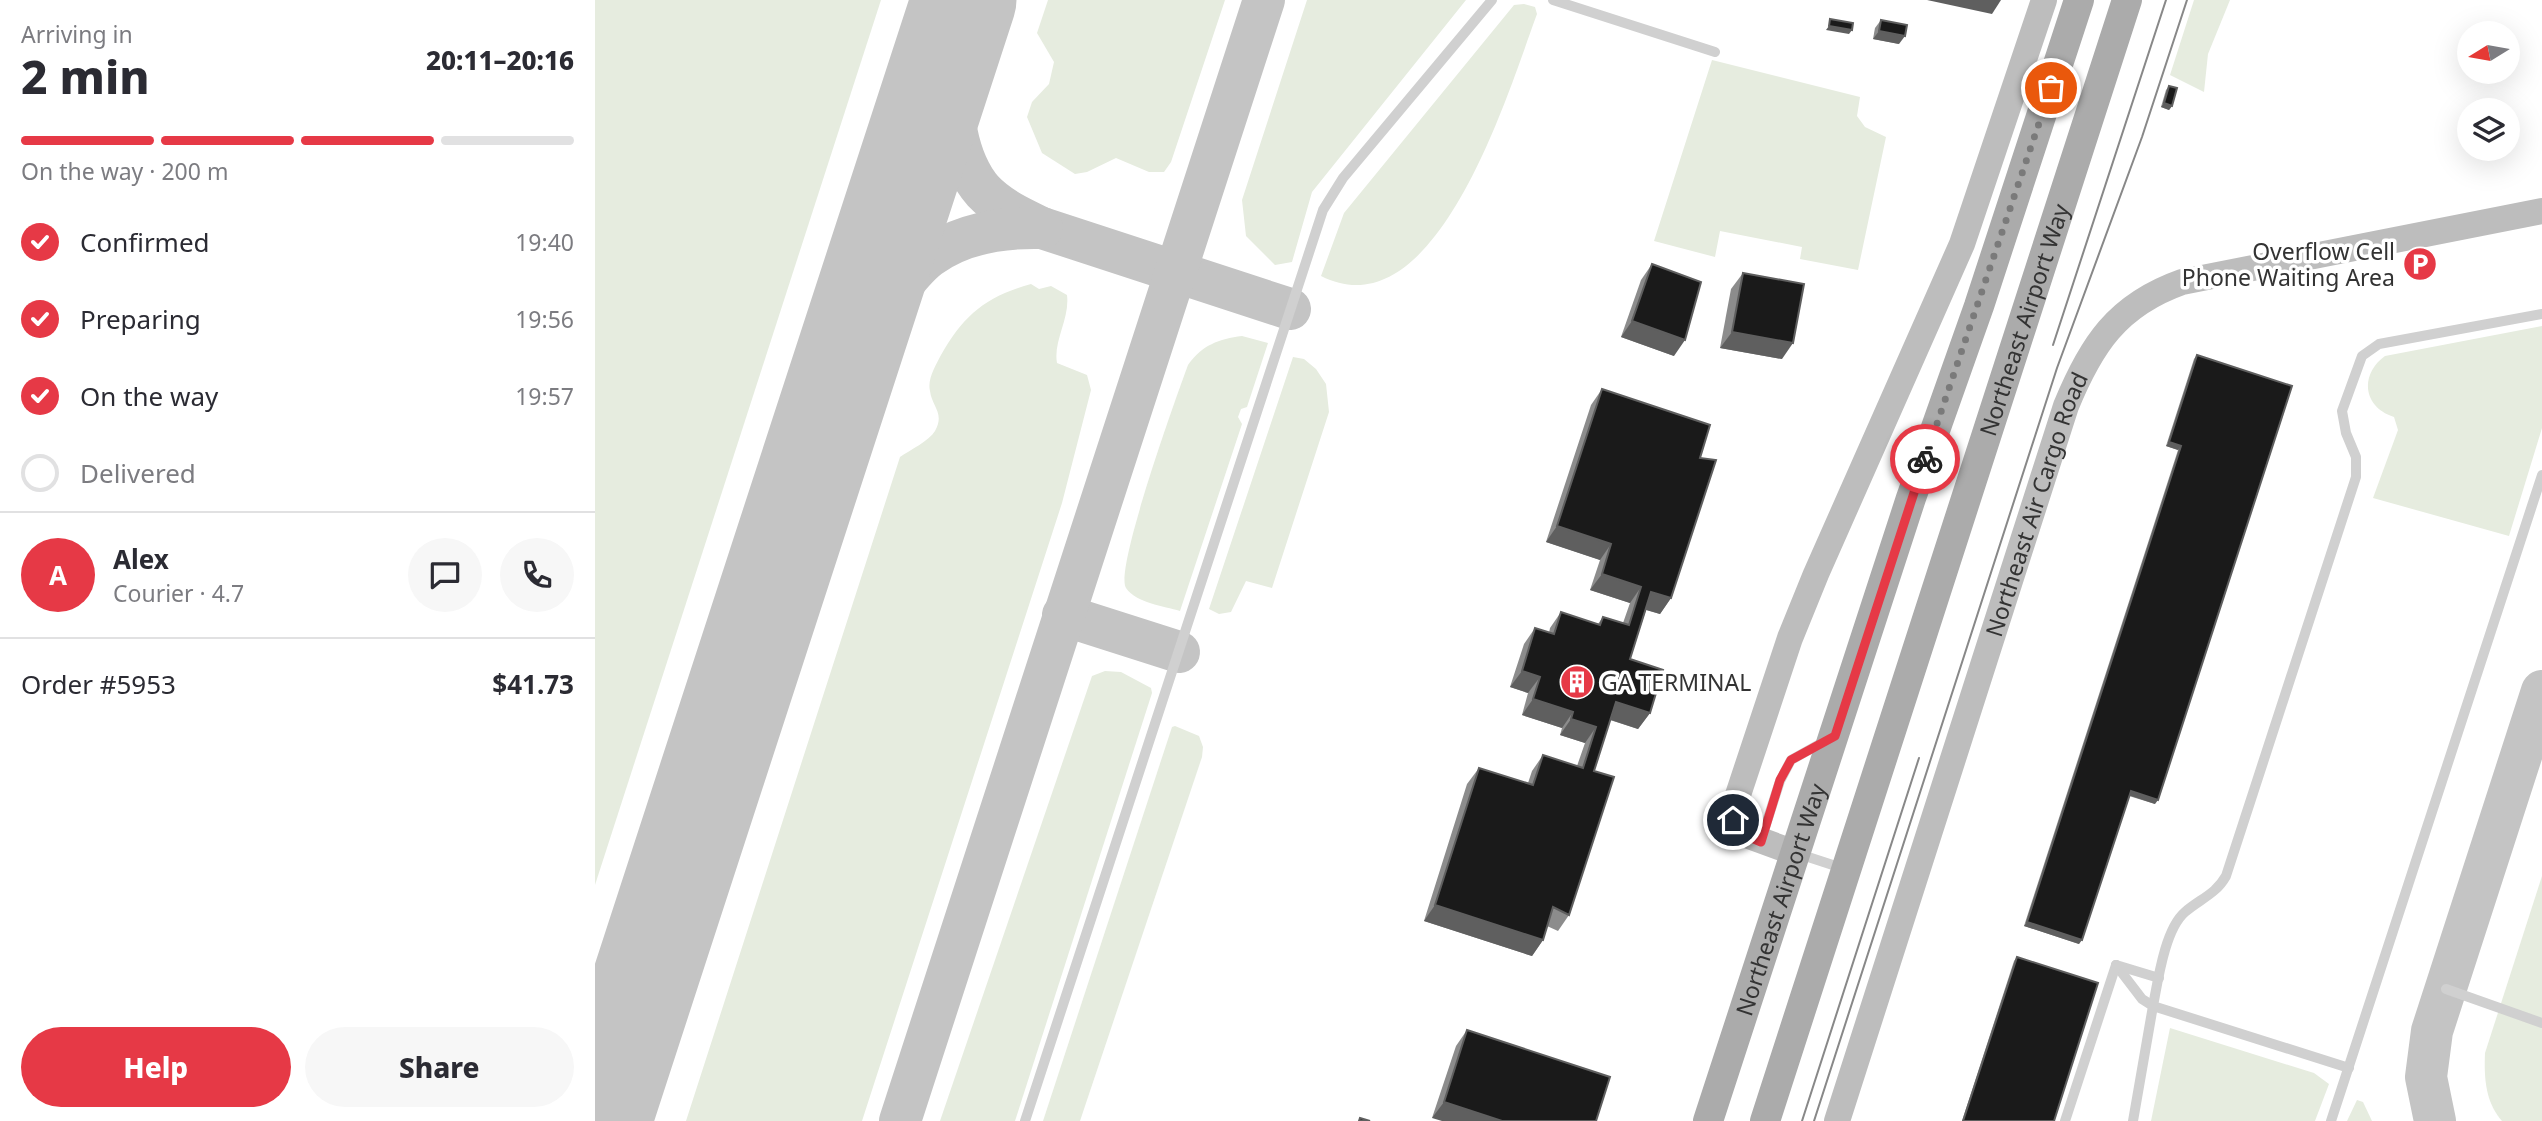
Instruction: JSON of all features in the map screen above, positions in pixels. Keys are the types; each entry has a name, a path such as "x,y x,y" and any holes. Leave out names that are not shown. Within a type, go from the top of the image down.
{"main road":[{"name":"Northeast Airport Way","path":"1708,1121 1911,498 2079,0"},
{"name":"Northeast Airport Way","path":"1765,1121 2127,0"}],"street":[{"path":"1795,853 1738,832 1733,810 1769,700 1815,575 1962,244 2044,0"},
{"name":"Northeast Air Cargo Road","path":"1837,1121 2066,406 2083,364 2097,343 2135,304 2182,282 2542,211"}],"lane":[{"path":"1025,1121 1324,210 1343,178 1492,0"},
{"path":"1553,0 1715,52"},
{"path":"2133,1121 2159,978 2177,920 2219,889 2226,876 2356,477 2355,457 2342,411 2362,356 2379,344 2542,314"},
{"path":"2331,1121 2542,475"},
{"path":"1761,842 1780,780 1791,760 1835,736"},
{"path":"1795,853 1847,870"},
{"path":"2116,965 2159,978"},
{"path":"2116,965 2141,999 2153,1006 2349,1068"},
{"path":"2065,1121 2116,965"},
{"path":"2446,989 2542,1023"}],"shaded area":[{"path":"595,0 881,0 595,885"},
{"path":"1048,0 1225,0 1171,162 1164,172 1149,172 1116,158 1087,172 1075,174 1042,153 1027,117 1032,102 1049,84 1054,62 1037,33"},
{"path":"1307,0 1466,0 1312,192 1292,262 1275,265 1246,236 1242,200"},
{"path":"2194,0 2230,0 2208,54 2204,92 2170,75"},
{"path":"1514,5 1535,7 1537,14 1508,95 1462,195 1433,239 1400,270 1362,285 1321,276 1344,213"},
{"path":"1712,60 1860,97 1857,116 1865,127 1886,137 1858,270 1800,259 1802,247 1720,231 1715,257 1654,241"},
{"path":"1031,284 1039,289 1051,286 1067,295 1066,313 1057,346 1057,363 1087,375 1091,390 1062,503 862,1121 686,1121 900,457 928,438 938,425 939,419 929,386 933,372 958,329 977,309 1001,295"},
{"path":"2542,326 2542,428 2509,536 2373,498 2398,430 2394,417 2383,412 2370,398 2368,381 2377,363 2385,356"},
{"path":"1242,336 1268,343 1247,407 1241,409 1238,417 1242,424 1180,611 1151,603 1136,597 1126,588 1125,574 1137,517 1172,410 1193,358 1212,344"},
{"path":"1293,357 1304,359 1316,369 1326,384 1329,412 1272,588 1246,581 1231,612 1219,614 1209,609"},
{"path":"1105,671 1121,672 1151,688 1152,693 1015,1121 940,1121 1092,676"},
{"path":"1172,727 1199,736 1203,747 1202,757 1080,1121 1043,1121"},
{"path":"2542,876 2542,1121 2502,1121 2489,1097 2485,1080 2485,1053"},
{"path":"2170,1028 2314,1073 2329,1084 2315,1121 2151,1121"},
{"path":"2357,1100 2363,1102 2372,1121 2347,1121"}],"building":[{"path":"1830,19 1853,23 1852,30 1829,26"},
{"path":"1881,20 1907,25 1905,36 1879,31"},
{"path":"2169,86 2177,88 2172,106 2164,103"},
{"path":"1652,264 1701,282 1685,340 1632,321"},
{"path":"1743,273 1804,284 1793,343 1732,332"},
{"path":"2197,355 2292,386 2158,800 2131,791 2082,940 2027,922 2181,446 2169,442"},
{"name":"GA TERMINAL","path":"1602,389 1710,425 1700,458 1716,460 1671,598 1651,592 1630,659 1663,670 1650,713 1616,702 1594,771 1614,777 1569,915 1553,907 1543,940 1435,905 1479,768 1533,785 1543,755 1583,768 1596,727 1571,719 1573,712 1533,699 1540,677 1522,671 1535,628 1554,634 1561,612 1600,625 1603,617 1629,625 1641,587 1602,574 1611,544 1557,526"},
{"path":"2017,957 2098,983 2054,1121 1963,1121"},
{"path":"1467,1030 1610,1077 1596,1121 1502,1121 1444,1102"}],"taxiway":[{"path":"900,1121 1264,0"},
{"path":"949,45 952,102 964,159 972,176 996,203 1042,228 1290,309"},
{"path":"846,364 897,292 929,257 955,242 983,233 1042,228"},
{"path":"1063,615 1179,652"},
{"path":"2435,1121 2426,1077 2432,1031 2542,691"}],"runway":[{"path":"599,1121 964,0"}],"tram line":[{"path":"2053,345 2166,0"},
{"path":"1814,1121 2057,368 2142,137 2187,0"},
{"path":"1802,1121 1919,758"}],"way so far":[{"path":"1925,459 2051,88"}],"place":[{"name":"Overflow Cell Phone Waiting Area","path":"2420,264"},
{"name":"GA TERMINAL","path":"1577,682"}],"route":[{"path":"1733,820 1738,832 1761,842 1780,780 1791,760 1835,736 1925,459"}]}
